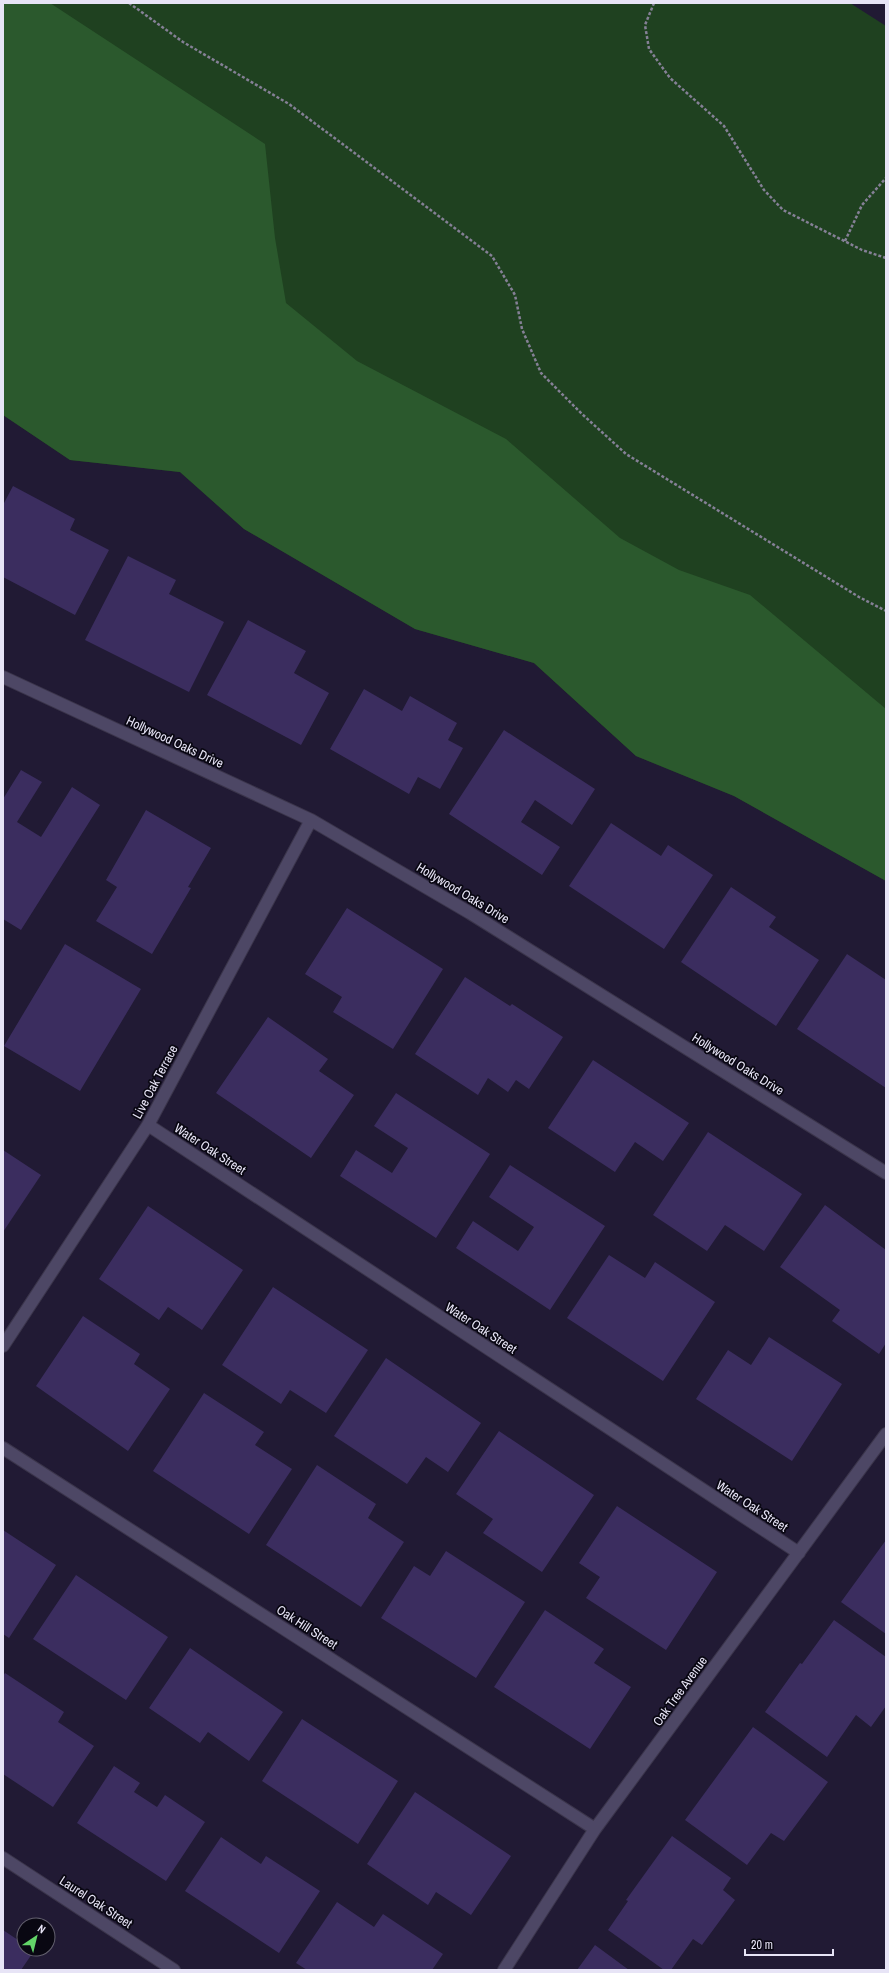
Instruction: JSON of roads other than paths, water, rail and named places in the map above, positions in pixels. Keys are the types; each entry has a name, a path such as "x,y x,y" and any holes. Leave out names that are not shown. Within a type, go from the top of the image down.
{"street":[{"name":"Hollywood Oaks Drive","path":"3,677 311,820 470,913 886,1173"},
{"name":"Live Oak Terrace","path":"3,1346 148,1125 311,820"},
{"name":"Water Oak Street","path":"148,1125 799,1553"},
{"name":"Oak Tree Avenue","path":"504,1970 595,1830 886,1434"},
{"name":"Oak Hill Street","path":"3,1448 595,1830"},
{"name":"Laurel Oak Street","path":"3,1858 174,1970"}]}
